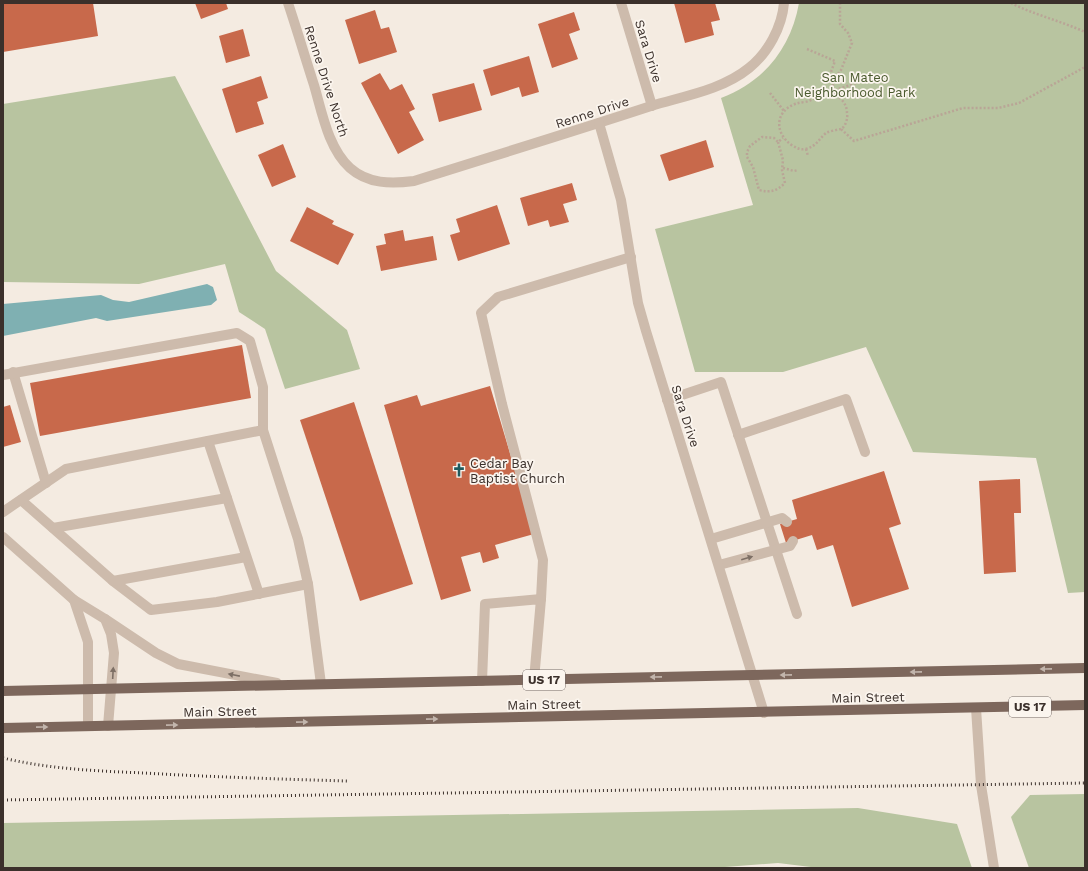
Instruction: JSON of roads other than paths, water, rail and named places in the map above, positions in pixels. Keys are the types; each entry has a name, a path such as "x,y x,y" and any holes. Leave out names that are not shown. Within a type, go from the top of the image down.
{"main road":[{"name":"Main Street","path":"3,691 1085,668"},
{"name":"Main Street","path":"3,728 1085,705"}],"street":[{"name":"Renne Drive North","path":"288,3 332,138 338,152 350,168 366,178"},
{"name":"Sara Drive","path":"621,3 652,106"},
{"name":"Renne Drive","path":"366,178 395,184 414,181 717,86 737,76 750,67 764,53 776,34 784,3"},
{"name":"Sara Drive","path":"598,123 621,200 638,302 646,331 754,675 764,713"},
{"path":"534,680 543,560 502,404 481,313 498,297 631,257"},
{"path":"3,375 237,333 250,341 262,387 263,430 298,539 308,584 321,684"},
{"path":"13,372 46,483"},
{"path":"667,400 721,382 797,614"},
{"path":"738,435 846,399 865,452"},
{"path":"3,512 66,469 263,430"},
{"path":"208,440 259,594"},
{"path":"53,528 227,498"},
{"path":"21,500 112,581 151,610 217,602 308,584"},
{"path":"712,540 782,518 787,522"},
{"path":"3,537 74,600 156,653 178,664 286,685"},
{"path":"719,566 790,546 792,541"},
{"path":"112,581 246,557"},
{"path":"482,681 485,604 541,599"},
{"path":"74,600 88,642 88,726"},
{"path":"105,619 111,634 114,653 108,726"},
{"path":"976,708 981,785 994,868"}],"water":[{"path":"207,284 213,287 217,300 211,305 107,321 96,318 3,336 3,304 101,295 113,300 129,302"}],"railway":[{"path":"3,758 38,765 91,770 220,777 347,781"},
{"path":"3,800 1085,783"}],"place":[{"name":"Cedar Bay Baptist Church","path":"459,470"}],"park label":[{"name":"San Mateo Neighborhood Park","path":"855,84"}]}
